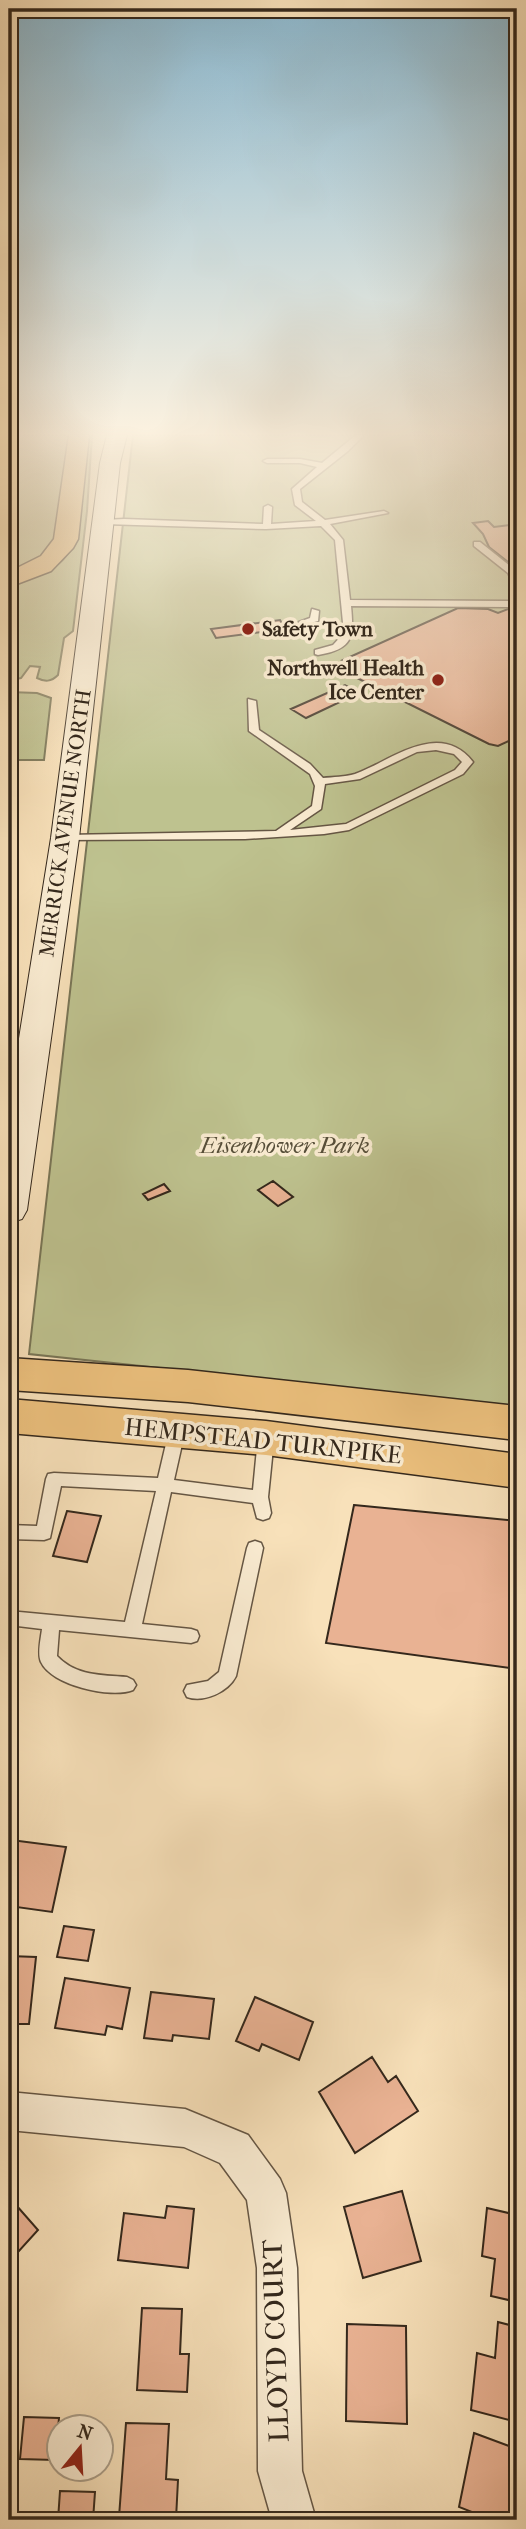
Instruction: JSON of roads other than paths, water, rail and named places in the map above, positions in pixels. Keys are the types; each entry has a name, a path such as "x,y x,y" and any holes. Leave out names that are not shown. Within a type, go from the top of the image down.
{"main road":[{"path":"9,580 46,565 59,553"},
{"name":"MERRICK AVENUE NORTH","path":"9,1210 65,838 100,553"},
{"name":"HEMPSTEAD TURNPIKE","path":"9,1374 251,1392 517,1423"},
{"name":"HEMPSTEAD TURNPIKE","path":"9,1416 265,1438 517,1471"}],"street":[{"name":"LLOYD COURT","path":"9,2111 185,2128 234,2149 266,2193 277,2268 279,2471 294,2520"}],"lane":[{"path":"317,652 332,650 345,643 349,633 340,553"},
{"path":"346,603 514,604 517,584 512,572 488,553"},
{"path":"302,624 315,619 315,611"},
{"path":"251,701 254,731 306,766 318,777 321,792 317,807 277,834"},
{"path":"65,838 277,834 349,827 459,772 468,762 455,750 424,747 414,749 356,777 318,782"},
{"path":"132,1629 177,1431"},
{"path":"9,1532 44,1533 54,1479 165,1485 261,1505 265,1438"},
{"path":"193,1691 212,1688 227,1676 255,1548"},
{"path":"9,1618 191,1636"},
{"path":"51,1622 48,1659 61,1674 85,1681 127,1685"}],"place":[{"name":"Safety Town","path":"248,629"},
{"name":"Northwell Health Ice Center","path":"438,680"}],"park label":[{"name":"Eisenhower Park","path":"285,1145"}]}
